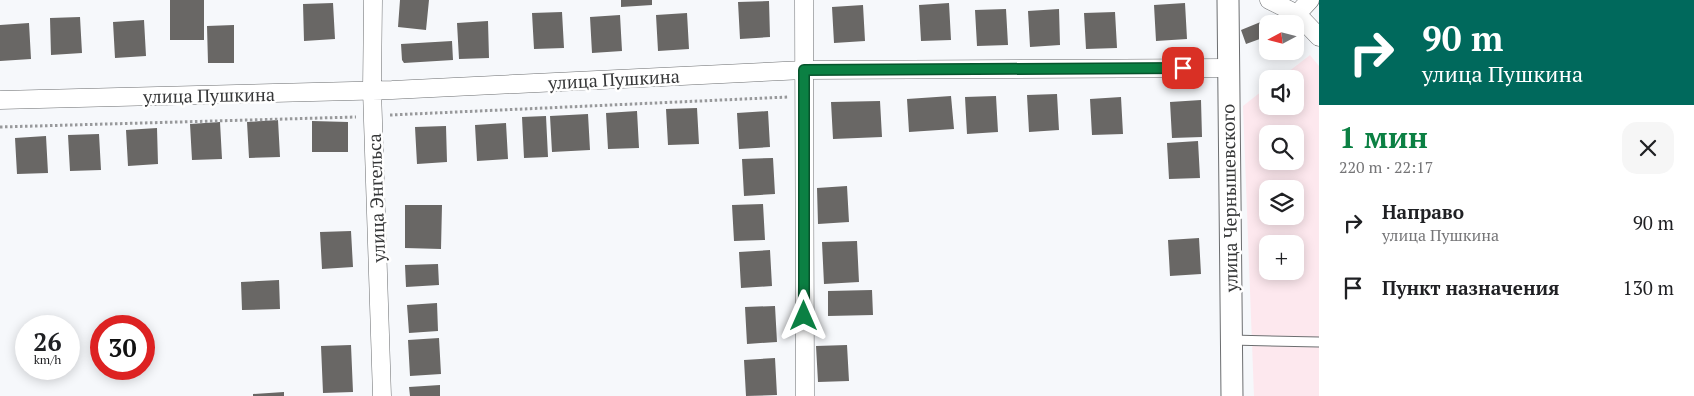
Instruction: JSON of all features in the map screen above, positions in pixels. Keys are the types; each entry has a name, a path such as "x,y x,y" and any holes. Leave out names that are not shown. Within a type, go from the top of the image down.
{"street":[{"name":"улица Энгельса","path":"373,0 372,90 382,396"},
{"path":"804,0 805,396"},
{"name":"улица Чернышевского","path":"1228,0 1232,396"},
{"path":"1269,0 1297,14 1319,38"},
{"path":"1297,14 1310,0"},
{"name":"улица Пушкина","path":"0,100 372,90 804,70 1228,68"}],"lane":[{"path":"1230,340 1319,342"}],"path":[{"path":"0,127 373,116 804,96"}],"shaded area":[{"path":"1310,55 1319,66 1319,396 1254,396 1243,106 1259,93 1259,115 1304,115 1304,70 1291,70"}],"building":[{"path":"170,0 204,0 204,40 170,40"},
{"path":"400,0 429,0 426,30 398,27"},
{"path":"621,0 652,0 652,5 621,7"},
{"path":"769,1 770,37 740,39 738,2"},
{"path":"333,3 335,39 304,41 303,4"},
{"path":"949,3 951,40 921,41 919,5"},
{"path":"1185,3 1187,39 1156,41 1154,5"},
{"path":"863,5 865,41 834,43 832,7"},
{"path":"1006,9 1008,45 977,46 975,10"},
{"path":"1059,9 1060,45 1030,47 1028,11"},
{"path":"562,12 564,48 534,49 532,13"},
{"path":"1115,12 1117,48 1086,49 1084,13"},
{"path":"687,13 689,49 658,51 656,15"},
{"path":"620,15 622,51 592,53 590,17"},
{"path":"80,17 82,53 51,55 50,18"},
{"path":"144,20 146,56 115,58 113,22"},
{"path":"488,21 489,58 459,59 457,23"},
{"path":"29,23 31,59 0,61 0,25"},
{"path":"1259,23 1259,39 1246,44 1241,30"},
{"path":"234,25 234,63 208,63 207,26"},
{"path":"452,41 453,60 404,63 402,60 401,44"},
{"path":"1057,94 1059,130 1029,132 1027,95"},
{"path":"951,96 954,129 909,132 907,99"},
{"path":"996,96 998,132 967,134 965,97"},
{"path":"1121,97 1123,134 1092,135 1090,99"},
{"path":"1201,100 1202,137 1172,138 1170,102"},
{"path":"880,101 882,137 833,139 831,102"},
{"path":"697,108 699,144 668,145 666,109"},
{"path":"637,111 639,148 608,149 606,113"},
{"path":"768,111 770,147 739,149 737,113"},
{"path":"588,114 590,150 552,152 550,116"},
{"path":"546,116 548,157 524,158 522,117"},
{"path":"278,120 280,157 249,158 247,122"},
{"path":"312,121 348,122 348,152 312,152"},
{"path":"220,122 222,159 192,160 190,124"},
{"path":"506,123 508,159 477,161 475,125"},
{"path":"446,126 447,162 417,164 415,127"},
{"path":"157,128 158,164 128,166 126,130"},
{"path":"99,134 101,170 70,171 68,135"},
{"path":"46,136 48,173 17,174 15,138"},
{"path":"1198,141 1200,178 1169,179 1167,143"},
{"path":"773,158 775,194 744,196 742,159"},
{"path":"847,186 849,222 818,224 817,188"},
{"path":"763,204 765,240 734,241 732,205"},
{"path":"405,205 442,205 441,249 405,248"},
{"path":"351,231 353,267 322,269 320,232"},
{"path":"1199,238 1201,274 1170,276 1168,240"},
{"path":"857,241 859,282 824,284 822,242"},
{"path":"770,250 772,286 741,288 739,252"},
{"path":"438,264 439,285 406,287 405,265"},
{"path":"279,280 280,309 242,310 241,282"},
{"path":"872,290 873,315 828,316 828,291"},
{"path":"437,303 438,331 409,333 407,305"},
{"path":"775,306 777,342 747,344 745,307"},
{"path":"439,338 441,374 410,376 408,340"},
{"path":"351,345 353,392 323,393 321,346"},
{"path":"847,345 849,381 818,382 816,346"},
{"path":"775,358 777,395 746,396 744,360"},
{"path":"440,385 440,396 410,396 409,387"},
{"path":"284,392 284,396 253,396 253,394"}],"route":[{"path":"804,316 804,70 1183,68"}]}
